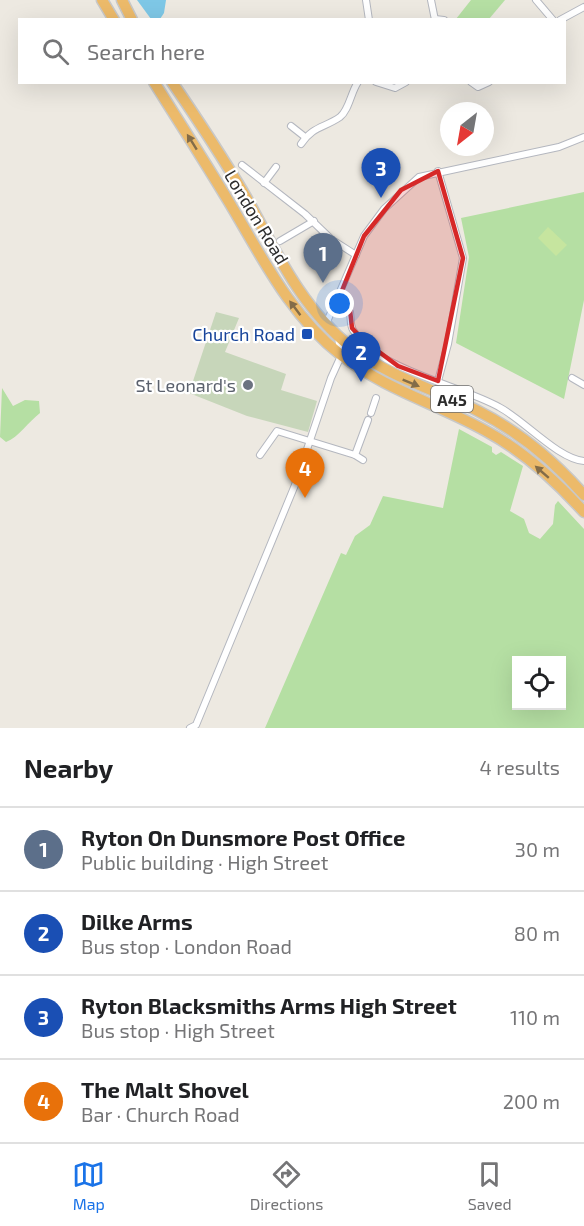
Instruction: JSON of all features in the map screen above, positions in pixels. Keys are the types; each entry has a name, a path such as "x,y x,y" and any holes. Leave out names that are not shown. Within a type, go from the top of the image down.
{"highway":[{"path":"102,0 113,18"},
{"path":"122,0 131,18"},
{"name":"London Road","path":"155,84 294,308 321,338 341,356 381,382 472,424 512,447 562,489 584,512"},
{"name":"London Road","path":"173,84 229,169 305,301 326,325 387,372 478,411 507,427 548,459 584,495"}],"street":[{"path":"366,0 369,18"},
{"path":"431,0 435,18"},
{"path":"536,0 551,18"},
{"path":"564,18 584,7"},
{"path":"300,144 317,127 339,117 344,112 357,84"},
{"path":"382,84 395,88 402,84"},
{"path":"291,126 305,137"},
{"path":"326,325 364,236 393,199 419,177 438,171 559,147 584,137"},
{"path":"242,165 314,221 331,240 356,255"},
{"path":"264,183 276,167"},
{"path":"438,171 463,258 450,336 438,381"},
{"path":"280,241 314,221"},
{"path":"337,303 347,309 354,331 368,345 398,366 500,406 570,458 584,461"},
{"path":"190,728 196,725 295,485 331,378 341,356 338,336"},
{"path":"572,378 584,385"},
{"path":"355,455 376,398"},
{"path":"260,455 277,431 355,455 363,460"}],"highlighted area":[{"path":"438,171 463,258 438,381 398,366 363,340 352,328 350,310 337,303 364,236 401,190"}],"green space":[{"path":"471,0 505,0 490,18 457,18"},
{"path":"584,192 584,300 564,399 456,343 469,257 461,218"},
{"path":"548,227 567,245 556,256 538,238"},
{"path":"216,312 239,318 225,352 286,374 281,390 317,401 308,432 247,416 189,393"},
{"path":"2,388 13,406 25,400 39,401 40,413 15,437 6,442 0,437"},
{"path":"459,429 492,447 492,452 496,455 501,452 523,466 510,511 524,519 529,533 540,539 553,524 555,505 558,501 584,529 584,728 265,728 341,553 346,555 355,536 370,525 383,496 443,508"}],"water":[{"path":"137,0 166,0 161,18 150,18"}],"place":[{"name":"Ryton Blacksmiths Arms High Street","path":"381,198"},
{"name":"Ryton On Dunsmore Post Office","path":"323,283"},
{"name":"Church Road","path":"307,334"},
{"name":"Dilke Arms","path":"361,382"},
{"name":"St Leonard's","path":"248,385"},
{"name":"The Malt Shovel","path":"305,498"}]}
